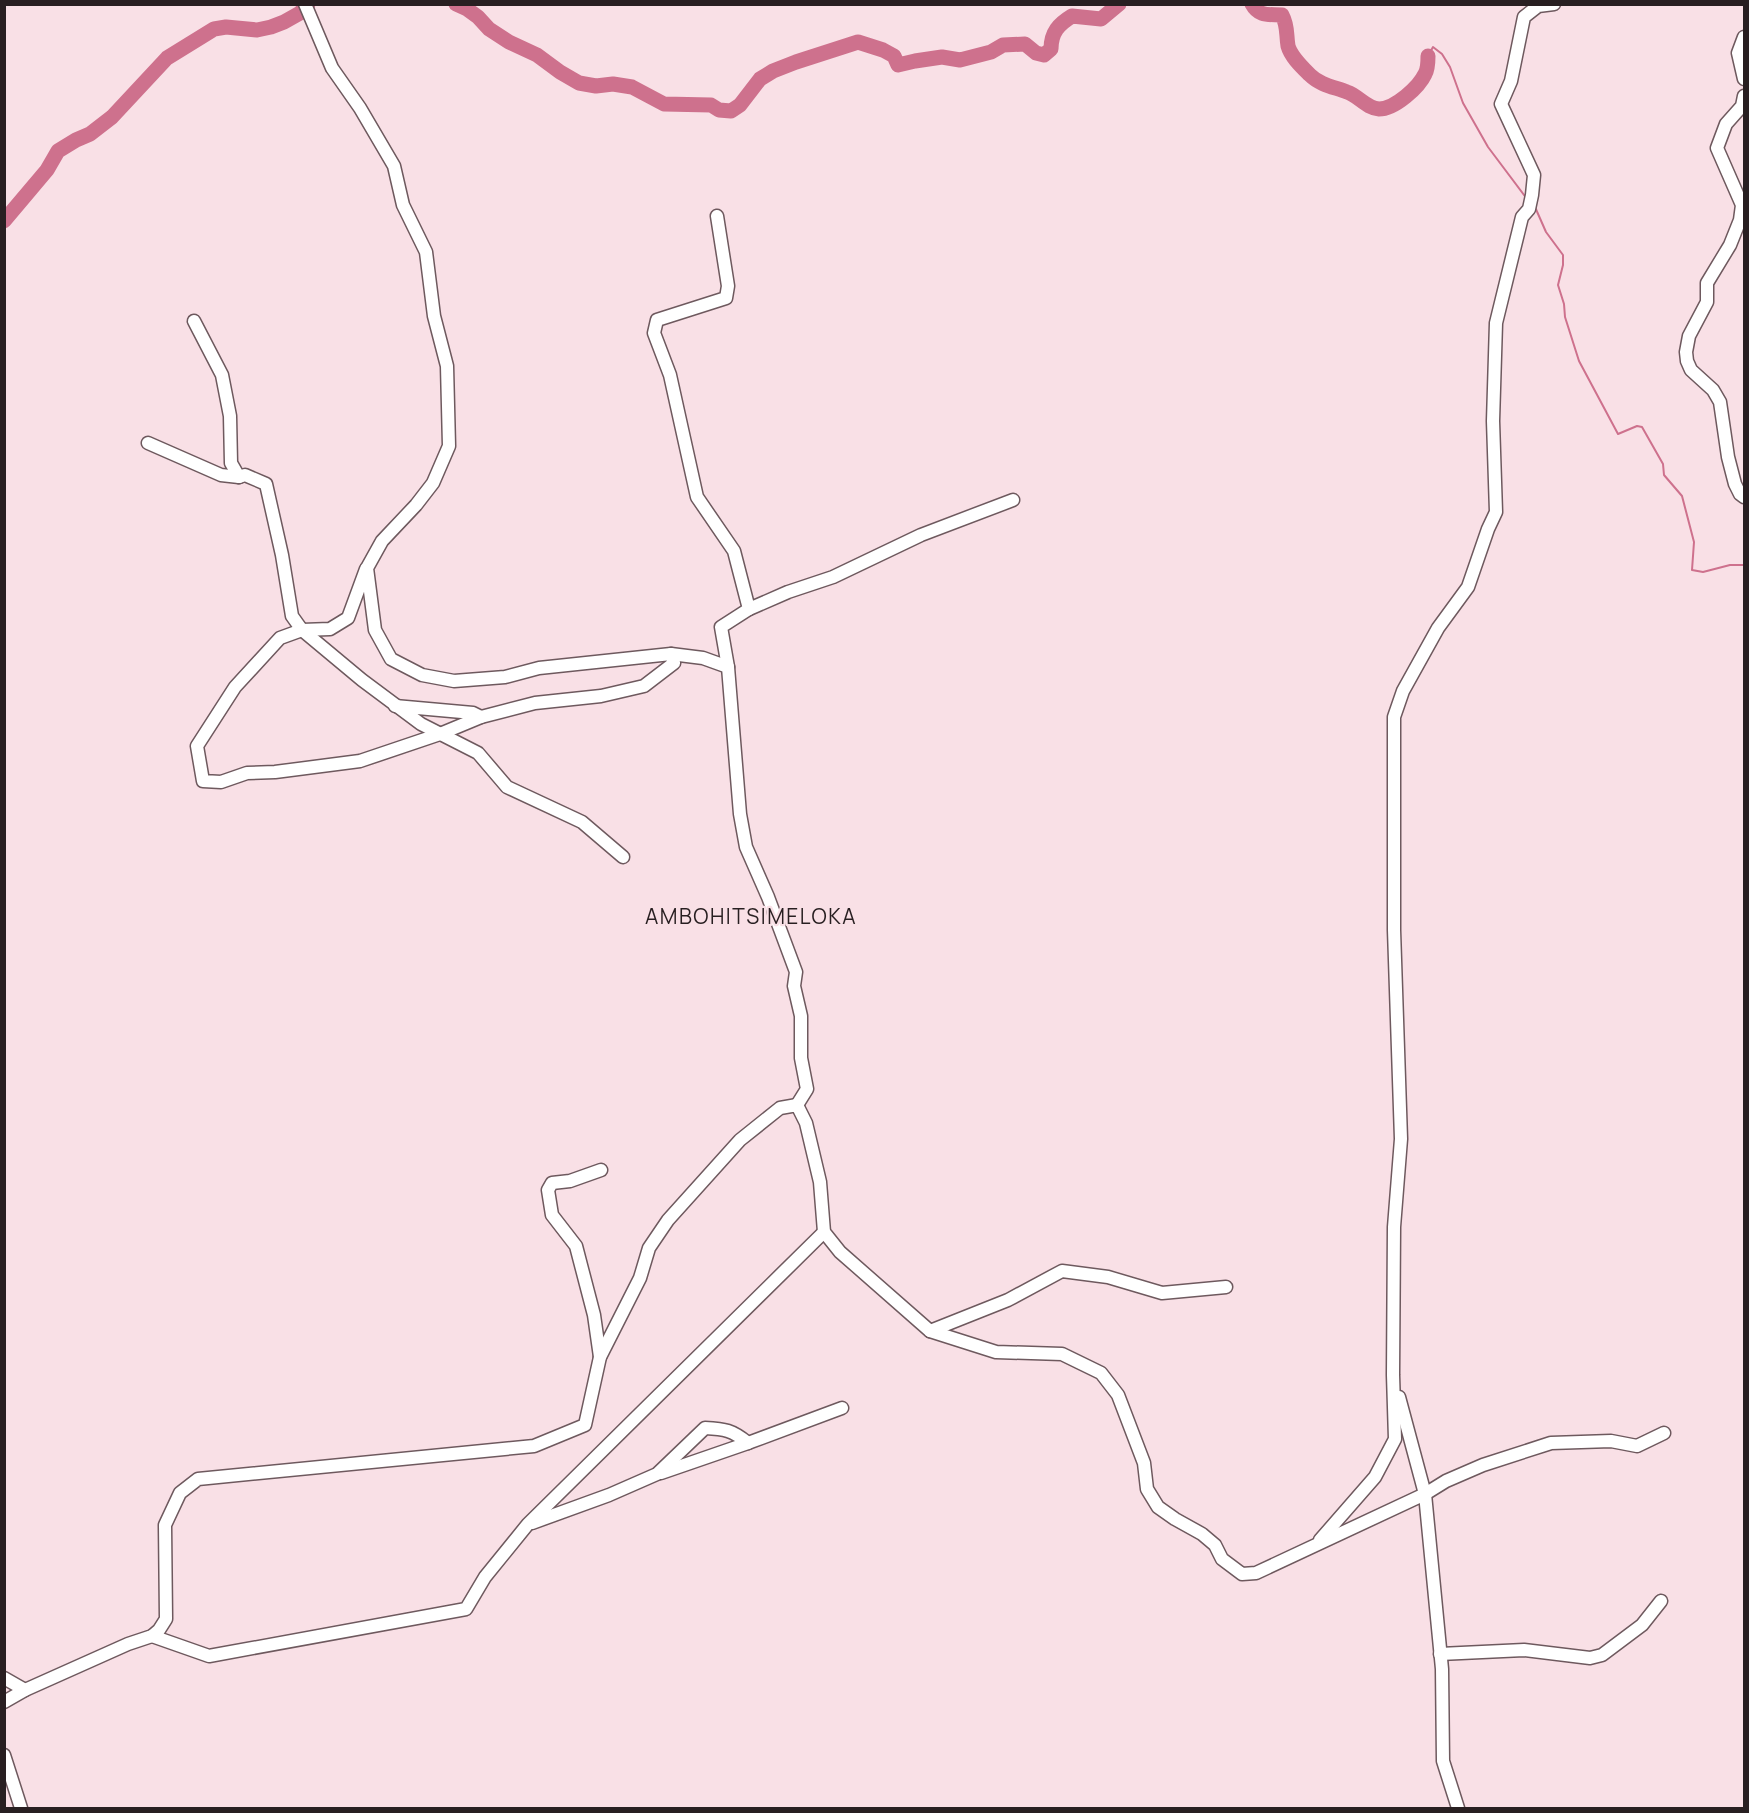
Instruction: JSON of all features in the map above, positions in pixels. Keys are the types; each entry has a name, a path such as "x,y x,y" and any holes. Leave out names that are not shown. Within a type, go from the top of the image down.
{"street":[{"path":"1317,1543 1375,1477 1395,1439 1394,1227 1401,1138 1395,930 1394,717 1403,691 1438,628 1468,587 1496,512 1492,421 1496,323 1522,217 1528,209 1532,195 1534,175 1501,104 1511,81 1524,17 1538,6 1554,4"},
{"path":"306,7 332,68 360,108 394,166 403,205 426,252 434,316 447,366 449,446 433,483 382,541 367,568 348,618 330,629 302,630 280,638 235,687 197,746 203,781 221,782 247,773 274,772 360,761 440,734 481,717 535,703 601,696 644,686 674,663 671,654"},
{"path":"1744,37 1738,53 1744,79"},
{"path":"1744,96 1742,106 1726,124 1717,148 1742,205 1740,220 1730,245 1707,283 1707,302 1689,336 1686,352 1691,370 1713,390 1720,402 1728,457 1735,484 1744,497"},
{"path":"717,216 728,286 726,298 657,320 654,333 669,375 697,497 734,552 749,609"},
{"path":"194,321 222,375 230,416 231,463 239,477"},
{"path":"148,443 221,475 239,477 245,475 266,484 282,555 292,616 302,630 395,706 421,724 478,753 507,787 582,822 623,857"},
{"path":"4,1702 25,1690 128,1644 152,1636 159,1630 166,1619 165,1525 180,1493 198,1479 534,1446 585,1425 600,1358 640,1278 649,1248 668,1220 740,1140 780,1108 797,1105 807,1089 801,1058 801,1016 794,986 796,972 768,897 746,847 740,814 728,667 721,627 749,609 788,592 833,577 921,535 1013,500"},
{"path":"367,568 375,630 391,659 422,675 454,681 505,678 539,668 671,654 704,658 728,667"},
{"path":"395,706 473,713 481,717"},
{"path":"797,1105 806,1123 820,1182 824,1232 840,1252 930,1331 996,1352 1062,1354 1101,1373 1118,1395 1144,1463 1147,1489 1158,1508 1202,1534 1215,1545 1222,1559 1242,1574 1256,1573 1425,1494 1446,1481 1551,1443 1611,1441 1637,1446 1664,1433"},
{"path":"600,1170 570,1182 552,1183 548,1190 552,1215 576,1246 594,1315 600,1358"},
{"path":"152,1636 209,1656 466,1609 485,1577 528,1524 824,1232"},
{"path":"930,1331 1008,1300 1062,1271 1108,1277 1162,1293 1226,1287"},
{"path":"1393,1375 1425,1494 1440,1653 1443,1761 1458,1809"},
{"path":"528,1524 609,1495 657,1474 842,1408"},
{"path":"657,1474 705,1428 734,1432 748,1443"},
{"path":"1440,1653 1524,1650 1590,1658 1602,1655 1642,1624 1661,1601"},
{"path":"4,1678 25,1690"},
{"path":"4,1755 21,1809"}],"waterway":[{"path":"4,221 47,170 58,151 90,134 112,117 167,58 214,29 226,27 257,30 271,27 300,13 308,4"},
{"path":"456,4 467,9 489,29 509,42 537,55 579,83 632,87 664,104 711,105 719,110 731,111 740,105 760,79 773,71 858,42 894,56 898,65 942,57 960,60 991,52 1003,45 1025,44 1036,53 1044,55 1051,49 1052,38 1057,29 1067,19 1072,16 1101,19 1119,4"},
{"path":"1252,4 1261,13 1282,15 1289,50 1297,62 1314,78 1351,94 1374,108 1379,109 1392,105 1412,91 1426,72 1428,56"},
{"path":"1428,56 1433,47 1442,54 1450,67 1463,103 1488,147 1527,199"},
{"path":"1535,207 1546,232 1563,255 1558,285 1579,361 1618,434 1637,426 1642,427 1663,464 1664,475 1682,496 1694,542 1692,570 1703,572 1730,565 1744,565"}],"district":[{"name":"AMBOHITSIMELOKA","path":"751,916"}]}
